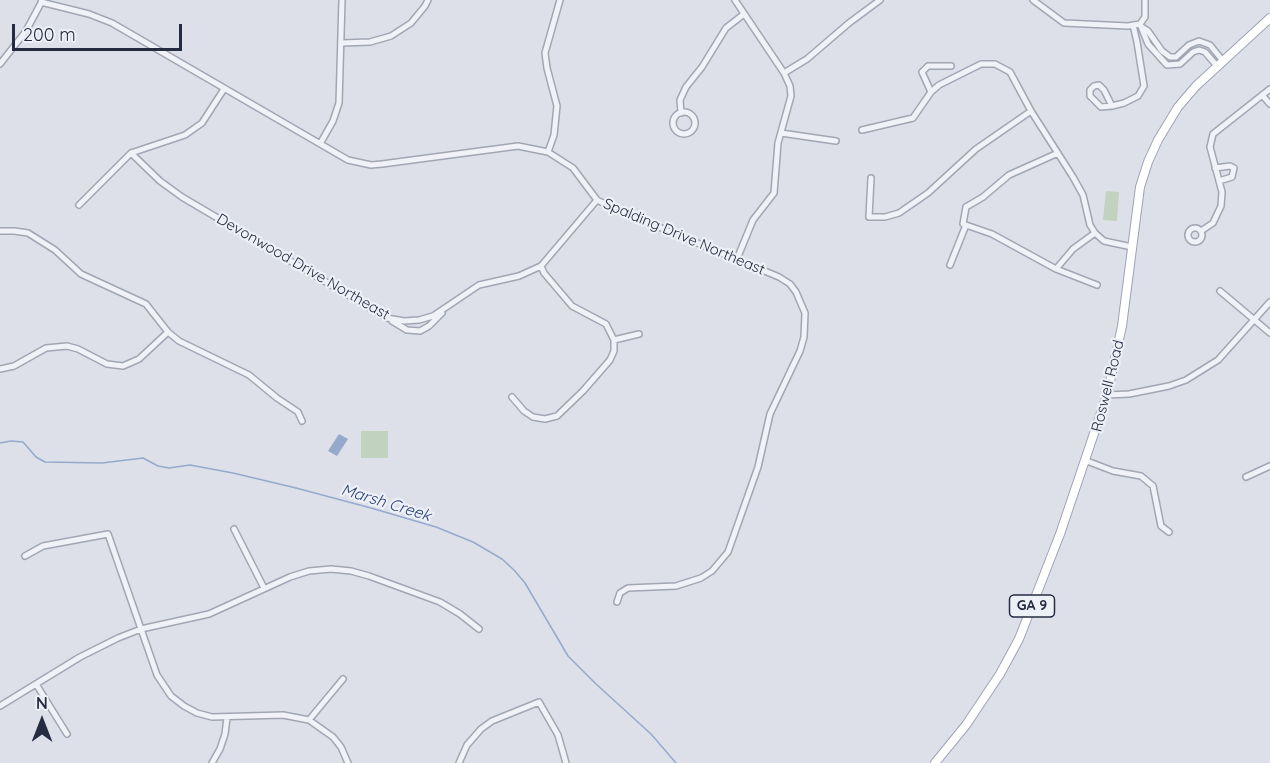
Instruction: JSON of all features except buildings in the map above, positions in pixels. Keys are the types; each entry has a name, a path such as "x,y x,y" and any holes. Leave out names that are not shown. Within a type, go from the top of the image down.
{"main road":[{"name":"Roswell Road","path":"935,763 987,696 1018,639 1087,461 1107,395 1122,326 1140,187 1148,162 1178,107 1220,63 1270,18"}],"street":[{"path":"320,144 333,121 339,103 342,0"},
{"path":"342,43 370,42 391,36 411,23 428,0"},
{"path":"548,152 554,135 557,106 545,53 560,0"},
{"path":"735,0 784,73 790,86 791,96 778,144 774,193 753,220 737,259"},
{"path":"784,73 807,59 880,0"},
{"path":"1033,0 1064,23 1141,26"},
{"path":"1145,0 1145,17 1141,26 1148,44 1167,65 1180,64 1193,52 1199,50 1220,63"},
{"path":"0,64 26,31 42,1"},
{"name":"Spalding Drive Northeast","path":"42,1 89,14 114,24 348,160 371,165 518,146 548,152 573,168 597,200 630,216 779,277 790,284 802,302 806,324 800,351 770,414 758,467 734,540 721,562 701,578 676,586 628,588 620,593 617,602"},
{"path":"681,113 680,100 686,87 702,67 726,28 744,14"},
{"path":"1112,106 1099,85 1090,90 1090,96 1101,107 1112,106 1138,96 1144,86 1132,26"},
{"path":"862,130 913,118 931,92 960,73 981,64 995,64 1010,72 1031,111 1083,195 1090,225 1095,233 1104,241 1132,247"},
{"path":"931,92 922,72 928,66 951,66"},
{"path":"79,205 131,153 185,134 202,123 224,89"},
{"path":"1201,231 1213,223 1221,206 1222,192 1210,147 1213,135 1270,89"},
{"path":"1262,95 1270,104"},
{"path":"871,178 869,217 885,217 899,213 928,193 976,149 1031,111"},
{"path":"681,113 688,113 695,121 693,130 687,134 677,132 673,126 676,116 681,113"},
{"path":"781,133 836,141"},
{"name":"Devonwood Drive Northeast","path":"131,153 160,181 182,197 387,318 404,321 433,316 479,285 519,276 541,266 597,200"},
{"path":"1058,153 1009,175 983,197 966,207 963,224 992,234 1056,269 1097,285"},
{"path":"1215,168 1230,166 1234,168 1232,177 1219,181"},
{"path":"950,265 966,225"},
{"path":"0,231 21,231 46,244 81,274 146,304 168,333 191,349 249,375 298,412 302,421"},
{"path":"1056,269 1066,255 1095,233"},
{"path":"512,396 524,411 533,417 545,419 557,416 582,392 610,360 614,351 614,340 606,324 565,300 541,266"},
{"path":"1220,291 1270,333"},
{"path":"1107,395 1129,394 1186,380 1218,360 1270,302"},
{"path":"387,318 407,330 420,331 429,327 448,307"},
{"path":"0,369 14,366 46,348 67,346 107,364 123,366 139,359 168,333"},
{"path":"614,340 639,334"},
{"path":"1087,461 1113,471 1141,476 1153,486 1161,526 1169,532"},
{"path":"1246,477 1270,466"},
{"path":"234,529 264,588"},
{"path":"26,556 43,546 108,534 157,675 171,696 197,713 212,717 283,715 309,720 333,737 341,747 348,763"},
{"path":"0,706 96,648 141,629 209,614 264,588 309,571 331,569 351,571 440,602 479,629"},
{"path":"309,720 343,679"},
{"path":"36,684 67,734"},
{"path":"459,763 473,736 492,722 539,702 558,735 566,763"},
{"path":"213,763 220,749 227,718"}],"green space":[{"path":"1106,191 1119,192 1117,221 1103,220"},
{"path":"361,431 388,431 388,458 361,458"}],"water":[{"path":"339,434 348,439 337,456 328,451"}],"waterway":[{"name":"Marsh Creek","path":"0,443 23,442 36,457 45,462 102,463 143,458 158,466 169,468 190,465 233,473 371,508 436,527 473,542 502,559 514,570 525,583 568,656 651,734 676,763"}]}
